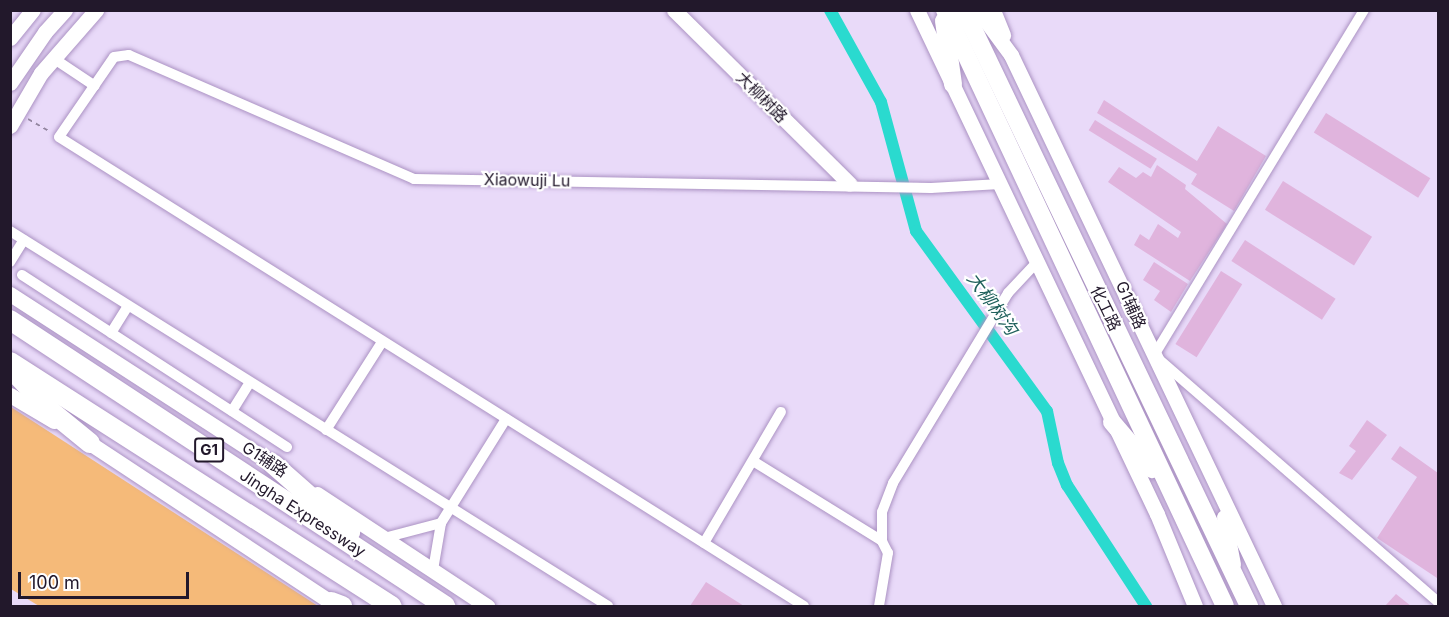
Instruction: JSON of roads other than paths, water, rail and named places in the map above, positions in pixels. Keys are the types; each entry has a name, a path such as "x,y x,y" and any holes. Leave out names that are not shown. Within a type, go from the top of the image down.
{"highway":[{"name":"Jingha Expressway","path":"10,320 445,606"},
{"name":"Jingha Expressway","path":"10,362 392,606"},
{"path":"10,369 90,443"},
{"path":"273,464 407,581"}],"main road":[{"path":"944,10 953,84"},
{"name":"化工路","path":"944,10 1225,606"},
{"name":"化工路","path":"964,10 1249,606"},
{"path":"1112,422 1169,490"}],"street":[{"path":"10,38 33,10"},
{"path":"10,83 45,32 65,10"},
{"path":"14,120 53,58 96,10"},
{"name":"大柳树路","path":"674,10 850,184"},
{"path":"917,10 1112,422 1195,606"},
{"name":"G1辅路","path":"978,10 1011,55 1274,606"},
{"path":"993,10 1011,55"},
{"path":"1364,10 1154,355 1438,602"},
{"name":"Xiaowuji Lu","path":"382,342 60,137 114,57 129,55 414,179 850,184 931,188 1000,184"},
{"path":"53,58 95,86"},
{"path":"10,231 608,606"},
{"path":"10,261 24,240"},
{"path":"879,606 888,553 882,541 882,512 893,483 1000,305 1036,262"},
{"path":"22,275 287,447"},
{"name":"G1辅路","path":"10,294 487,606"},
{"path":"111,333 128,306"},
{"path":"326,430 382,342 804,606"},
{"path":"232,411 250,381"},
{"path":"10,395 90,443 337,605"},
{"path":"704,543 781,412"},
{"path":"433,570 441,523 506,419"},
{"path":"753,461 882,541"},
{"path":"1220,493 1237,581"},
{"path":"384,538 441,523"}],"waterway":[{"name":"大柳树沟","path":"830,10 881,102 916,231 1047,411 1058,463 1067,485 1146,606"}]}
